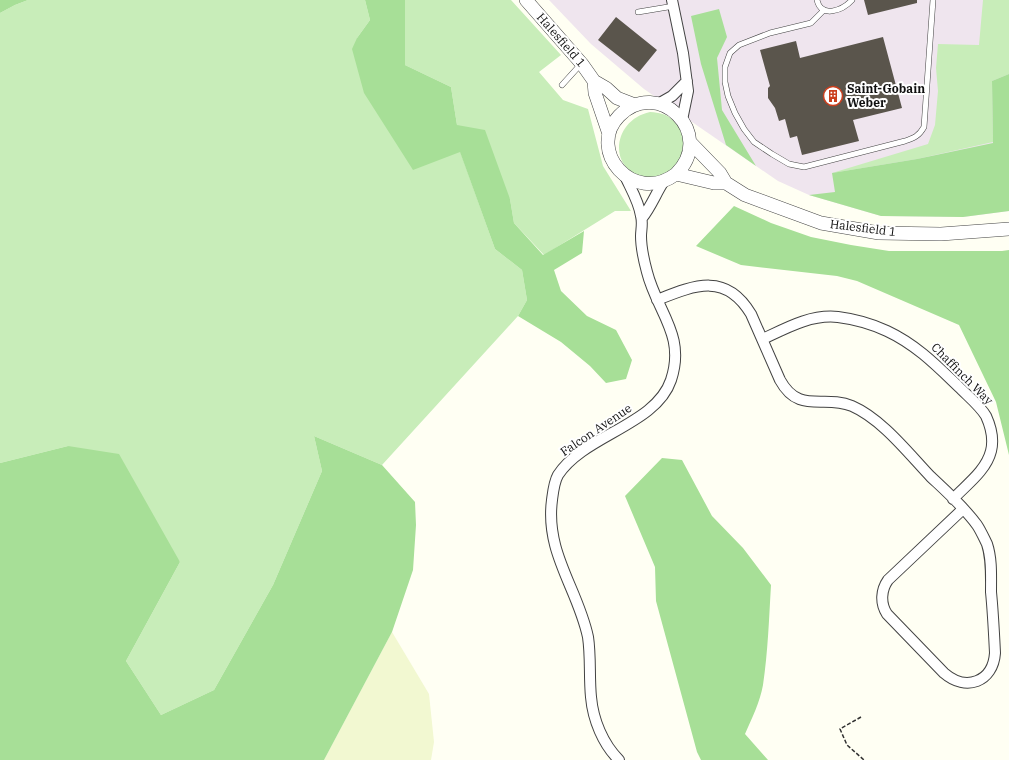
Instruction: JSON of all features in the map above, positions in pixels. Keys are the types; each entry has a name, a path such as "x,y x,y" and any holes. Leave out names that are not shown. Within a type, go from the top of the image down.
{"street":[{"name":"Halesfield 1","path":"526,0 582,64 594,82 595,93 609,134 610,154 616,167 632,180 644,183 658,183 676,174 686,160 690,142 688,130 674,111 658,104 646,103 635,105 617,98 606,88 594,82"},
{"path":"673,3 684,53 688,91 682,120"},
{"path":"658,104 672,96 687,81"},
{"path":"609,134 619,116 635,105"},
{"name":"Halesfield 1","path":"690,142 720,173 726,184"},
{"name":"Halesfield 1","path":"676,174 714,183 726,184 745,195 821,223 879,233 941,234 1009,229"},
{"name":"Falcon Avenue","path":"619,760 603,737 595,717 591,698 591,665 588,638 581,614 558,559 552,534 551,507 557,476 565,466 584,450 648,410 662,396 668,387 673,371 676,352 669,325 651,286 644,260 641,237 642,218 626,176"},
{"path":"642,218 650,209 655,196 664,181"},
{"path":"657,300 692,288 706,286 727,289 737,295 745,304 763,339 784,388 791,394 809,402 842,403 868,415 953,498 979,527 985,539 990,556 995,660 990,672 980,680 967,683 950,678 944,673 887,614 882,604 884,585 888,580 962,509"},
{"name":"Chaffinch Way","path":"763,339 804,321 817,318 837,317 863,322 887,331 912,345 934,362 985,415 992,438 991,452 985,465 953,498"}],"lane":[{"path":"817,0 818,4 824,10 831,11 840,10 852,0"},
{"path":"824,10 811,23 770,33 739,45 730,53 725,67 725,82 728,96 744,129 754,142 789,164 804,167 905,141 920,134 924,127 933,0"},
{"path":"638,12 673,3"},
{"path":"562,85 582,64"}],"path":[{"path":"861,717 840,729 847,745 864,760"}],"shaded area":[{"path":"549,0 1009,0 1009,211 963,217 881,216 809,195 778,181 644,89 591,44"}],"green space":[{"path":"0,0 28,0 0,13"},
{"path":"28,0 365,0 370,20 357,38 460,151 495,249 522,270 527,300 518,316 382,465 314,436 322,471 273,585 214,690 161,715 126,661 180,562 68,446 0,463 0,13"},
{"path":"365,0 405,0 405,65 451,87 457,125 485,130 510,199 514,223 543,255 584,231 582,253 554,270 561,291 587,316 616,330 632,360 626,379 606,383 590,366 561,342 518,316 527,300 522,270 495,249 460,152 413,170 364,93 352,49 357,38 370,20"},
{"path":"405,0 511,0 561,55 539,72 563,100 588,109 603,166 631,211 615,211 544,255 514,223 510,199 457,125 451,87 405,65"},
{"path":"983,0 1009,0 1009,74 992,81 993,142 917,159 832,173 928,144 935,125 938,91 936,68 938,44 979,45"},
{"path":"719,9 727,37 717,58 722,110 756,166 726,145 701,64 691,16"},
{"path":"1009,74 1009,211 963,217 881,216 809,195 835,192 832,173 917,159 993,143 992,81"},
{"path":"650,112 662,114 671,118 685,136 679,166 661,177 656,178 633,173 625,165 620,156 619,145 622,134 628,125 637,117"},
{"path":"734,206 771,223 811,237 851,245 889,251 1009,250 1009,455 996,402 959,325 857,281 837,276 741,265 696,246"},
{"path":"314,436 382,465 415,502 416,525 413,570 392,632 324,760 0,760 0,463 68,446 119,454 180,562 126,661 161,715 214,690 273,585 322,471"},
{"path":"662,458 682,460 712,516 743,548 771,585 765,673 762,691 745,734 768,760 701,760 697,752 656,601 655,567 625,496"},
{"path":"392,632 429,694 434,742 431,760 324,760"}],"building":[{"path":"864,0 917,0 917,3 868,15"},
{"path":"616,17 657,50 639,72 598,40"},
{"name":"Saint-Gobain Weber","path":"883,37 902,108 853,120 859,141 802,155 797,136 790,138 785,119 779,121 775,108 768,98 768,88 770,86 760,50 796,41 800,58"}],"place":[{"name":"Saint-Gobain Weber","path":"833,96"}]}
